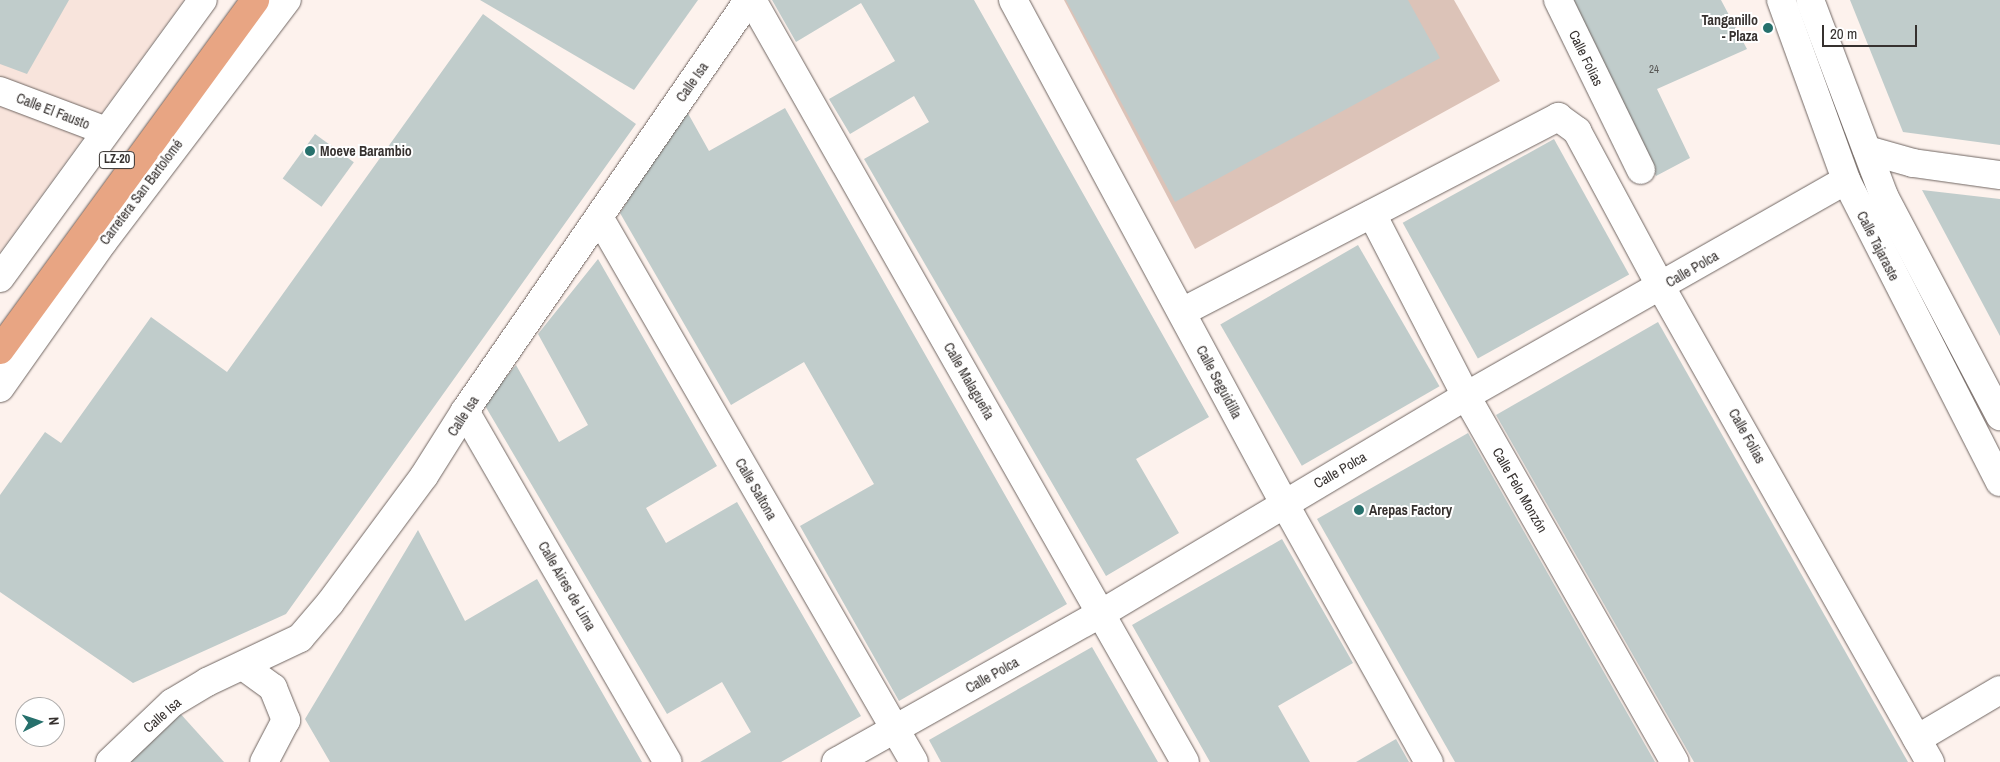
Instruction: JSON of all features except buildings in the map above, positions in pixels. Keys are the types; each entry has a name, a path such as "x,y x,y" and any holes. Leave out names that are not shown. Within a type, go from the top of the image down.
{"main road":[{"name":"LZ-20","path":"0,320 233,0"},
{"name":"Carretera San Bartolomé","path":"0,350 255,0"},
{"path":"0,359 52,294 103,242 208,64"}],"street":[{"path":"0,278 203,0"},
{"name":"Carretera San Bartolomé","path":"0,388 103,242 287,0"},
{"name":"Calle Isa","path":"110,762 172,703 300,638 330,603 424,476 466,411 750,0"},
{"name":"Calle Malagueña","path":"750,0 1102,613 1185,762"},
{"name":"Calle Seguidilla","path":"1013,0 1284,503 1428,762"},
{"name":"Calle Folias","path":"1558,0 1641,170"},
{"name":"Calle Tajaraste","path":"1781,0 1846,180 2000,482"},
{"name":"Calle Tajaraste","path":"1810,0 1884,196 2000,416"},
{"name":"Calle El Fausto","path":"0,91 106,131"},
{"name":"Calle Folias","path":"1372,214 1558,117 1577,130 1661,287 1930,762"},
{"path":"1867,150 1913,163 2000,175"},
{"name":"Calle Polca","path":"836,762 1102,613 1466,396 1626,303 1661,287 1846,180"},
{"path":"1182,312 1372,214"},
{"name":"Calle Felo Monzón","path":"1372,214 1466,396 1675,762"},
{"name":"Calle Saltona","path":"599,217 914,762"},
{"name":"Calle Aires de Lima","path":"466,411 668,762"},
{"path":"243,666 273,688 286,720 264,762"},
{"path":"1917,738 2000,690"}],"shaded area":[{"path":"0,0 184,0 0,252"},
{"path":"1064,0 1454,0 1500,81 1195,249"}],"place":[{"name":"Tanganillo - Plaza","path":"1768,28"},
{"name":"Moeve Barambio","path":"310,151"},
{"name":"Arepas Factory","path":"1359,510"}]}
